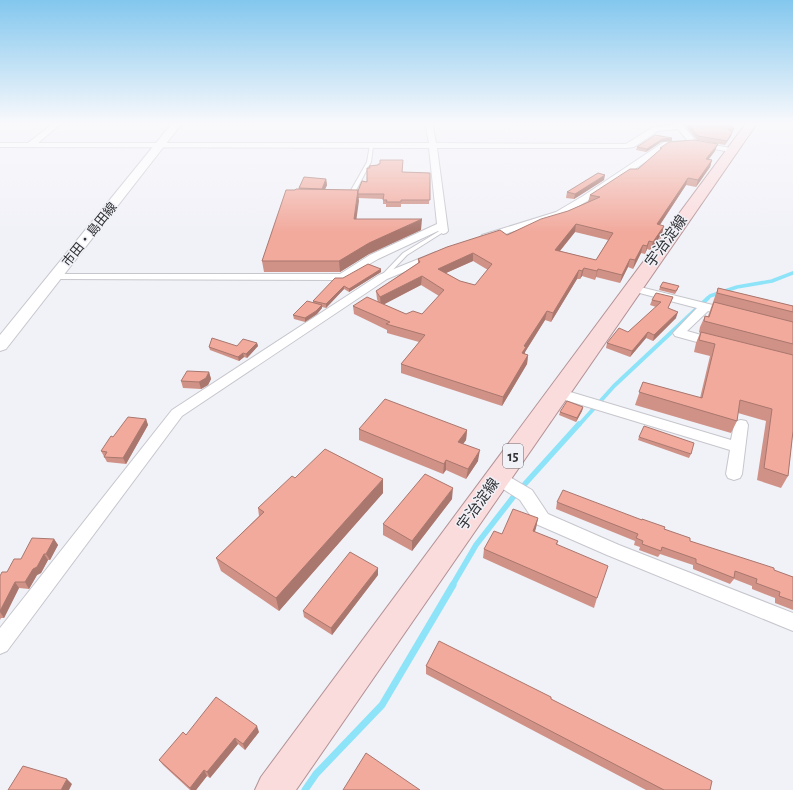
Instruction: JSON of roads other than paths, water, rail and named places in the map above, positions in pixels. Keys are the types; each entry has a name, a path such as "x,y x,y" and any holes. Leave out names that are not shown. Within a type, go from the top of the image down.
{"main road":[{"name":"宇治淀線","path":"274,790 725,159"}],"street":[{"name":"市田・島田線","path":"0,346 149,159"},
{"path":"55,276 342,276 374,257 442,229 434,159"},
{"path":"471,242 558,214 586,198 644,159"},
{"path":"0,644 177,413 383,277 449,250"},
{"path":"632,288 742,316"},
{"path":"705,307 679,333 725,345"},
{"path":"557,393 738,447"},
{"path":"734,474 741,425"},
{"path":"497,477 526,495 542,519 613,550 793,622"}],"lane":[{"path":"342,197 352,193 369,159"},
{"path":"383,277 405,254 442,229"}],"waterway":[{"path":"708,298 737,287 772,281 793,273"},
{"path":"579,425 614,386 708,298"},
{"path":"452,586 476,545 514,496 579,424"},
{"path":"305,790 316,774 382,705 453,585"}]}
